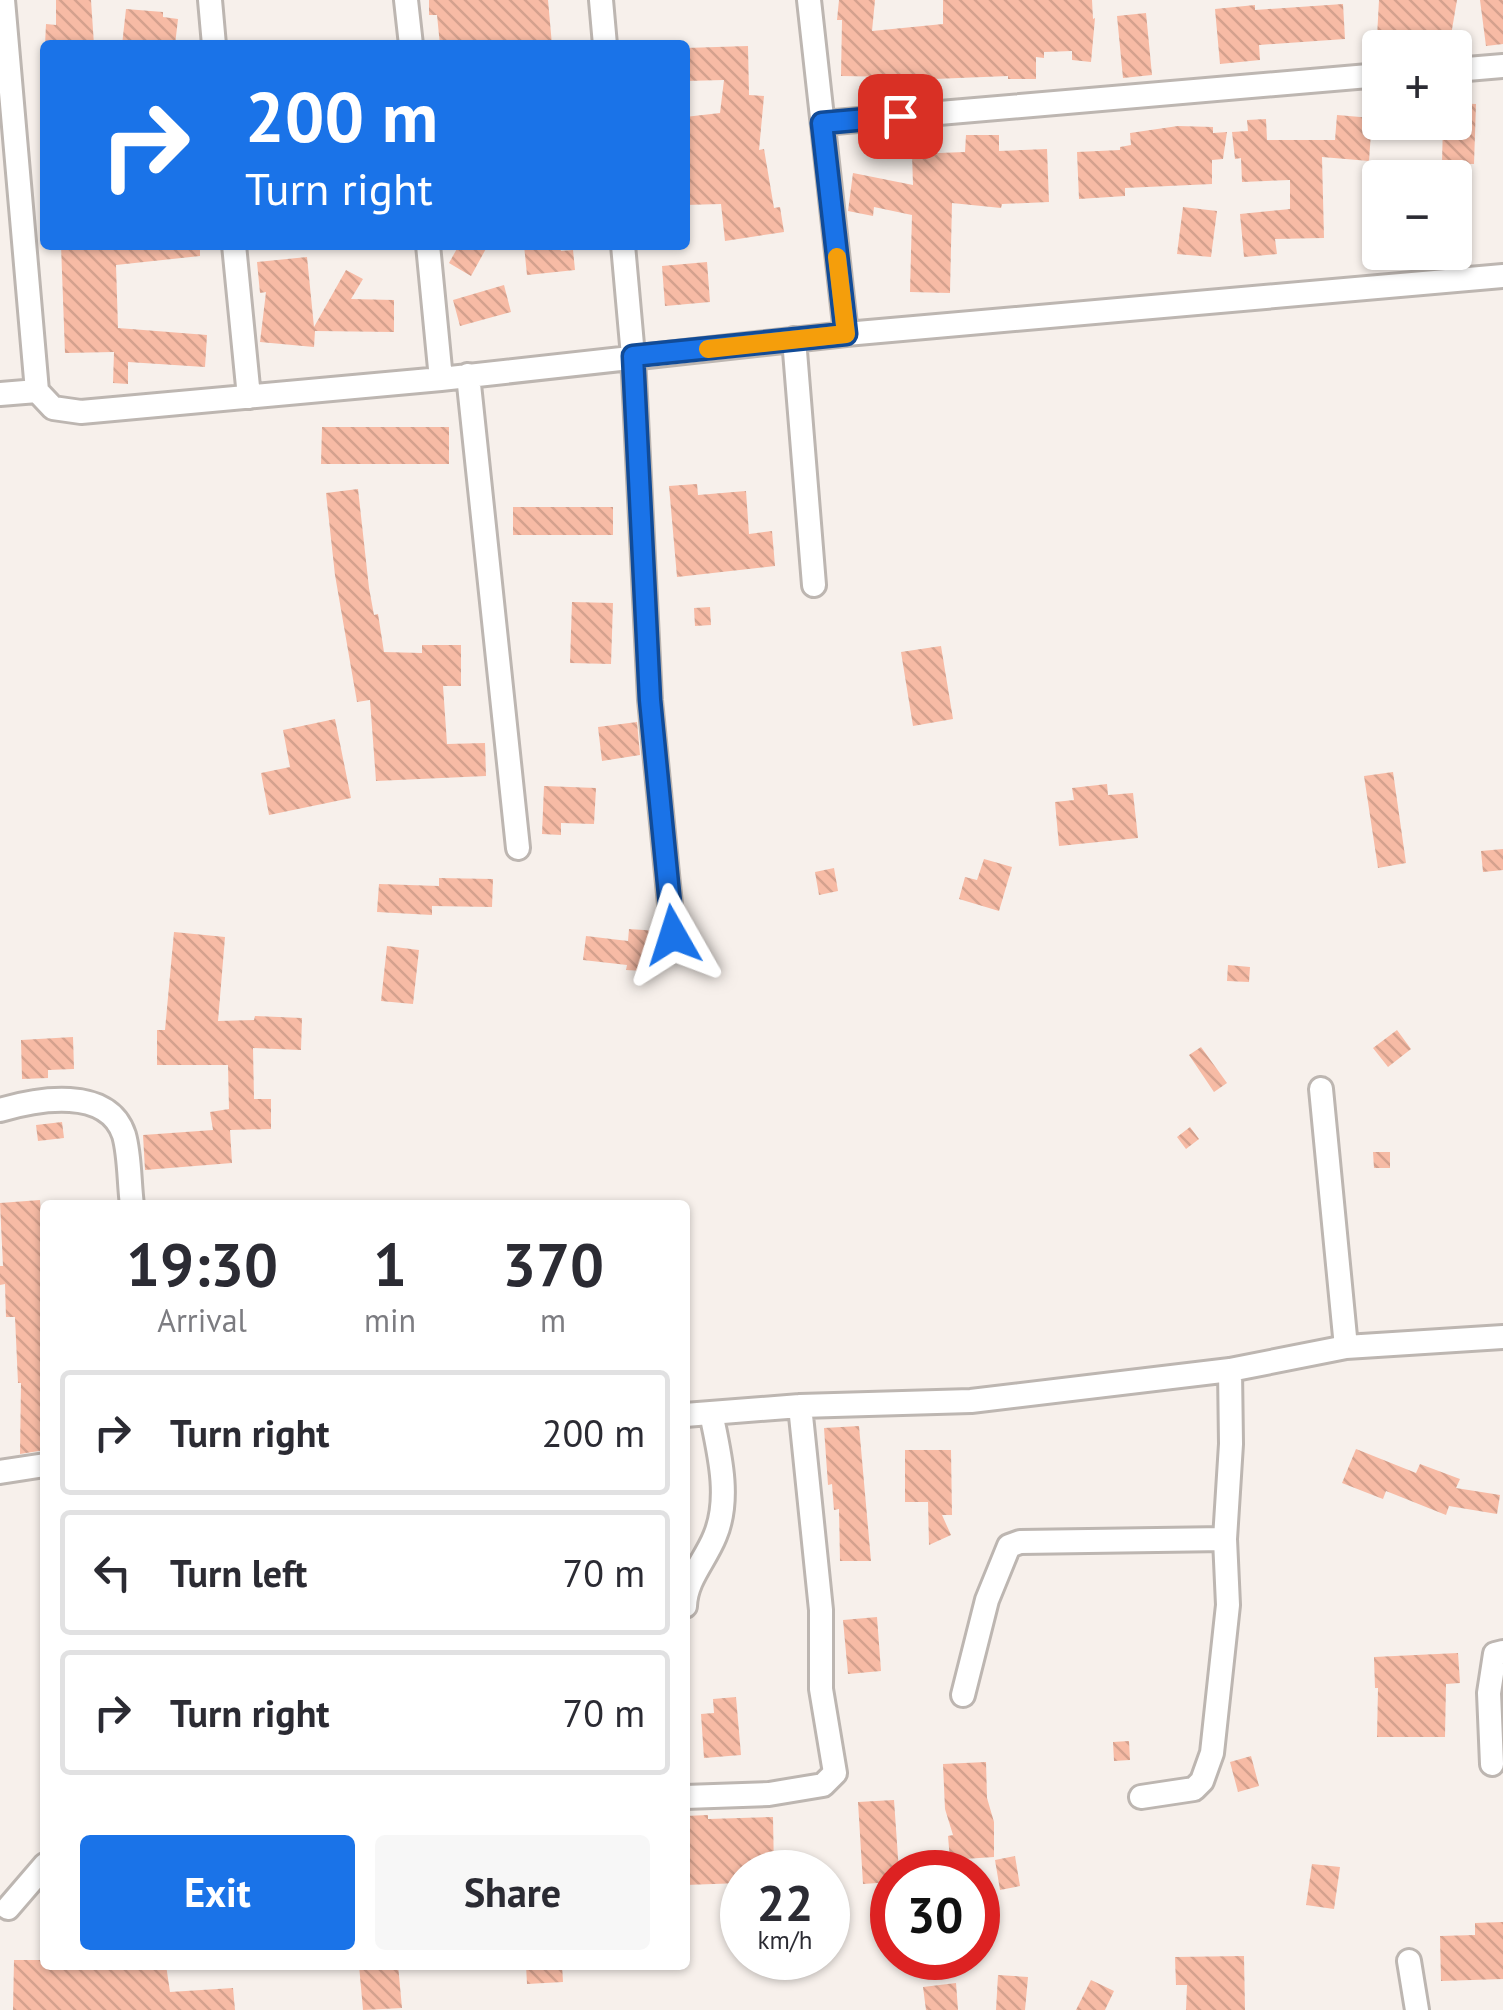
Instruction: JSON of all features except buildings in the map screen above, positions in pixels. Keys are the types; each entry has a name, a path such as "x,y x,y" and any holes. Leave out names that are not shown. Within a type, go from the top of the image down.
{"street":[{"path":"3,0 8,173 37,391 53,408 81,412 249,397 846,334 1503,276"},
{"path":"210,0 214,40"},
{"path":"406,0 410,40"},
{"path":"601,0 605,40"},
{"path":"809,0 846,334"},
{"path":"1472,69 1503,66"},
{"path":"822,123 1362,77"},
{"path":"234,250 249,397"},
{"path":"428,250 440,379"},
{"path":"623,250 633,356 650,700 673,935"},
{"path":"794,340 814,585"},
{"path":"468,376 518,848"},
{"path":"0,394 37,391"},
{"path":"1320,1089 1346,1347"},
{"path":"0,1110 31,1101 90,1101 104,1110 123,1133 131,1200"},
{"path":"690,1415 800,1406 971,1401 1230,1370 1346,1347 1503,1337"},
{"path":"1141,1797 1194,1789 1208,1769 1228,1605 1224,1539 1231,1444 1230,1370"},
{"path":"690,1797 769,1794 824,1785 835,1773 821,1689 820,1610 800,1406"},
{"path":"690,1583 716,1534 723,1475 711,1413"},
{"path":"0,1472 40,1466"},
{"path":"963,1695 987,1600 1009,1546 1020,1542 1224,1539"},
{"path":"1492,1764 1489,1692 1495,1654 1503,1652"},
{"path":"8,1908 40,1870"},
{"path":"1409,1961 1417,2010"}],"slow traffic":[{"path":"708,349 846,334 837,257"}],"route":[{"path":"673,935 650,700 633,356 846,334 822,123 900,116"}]}
